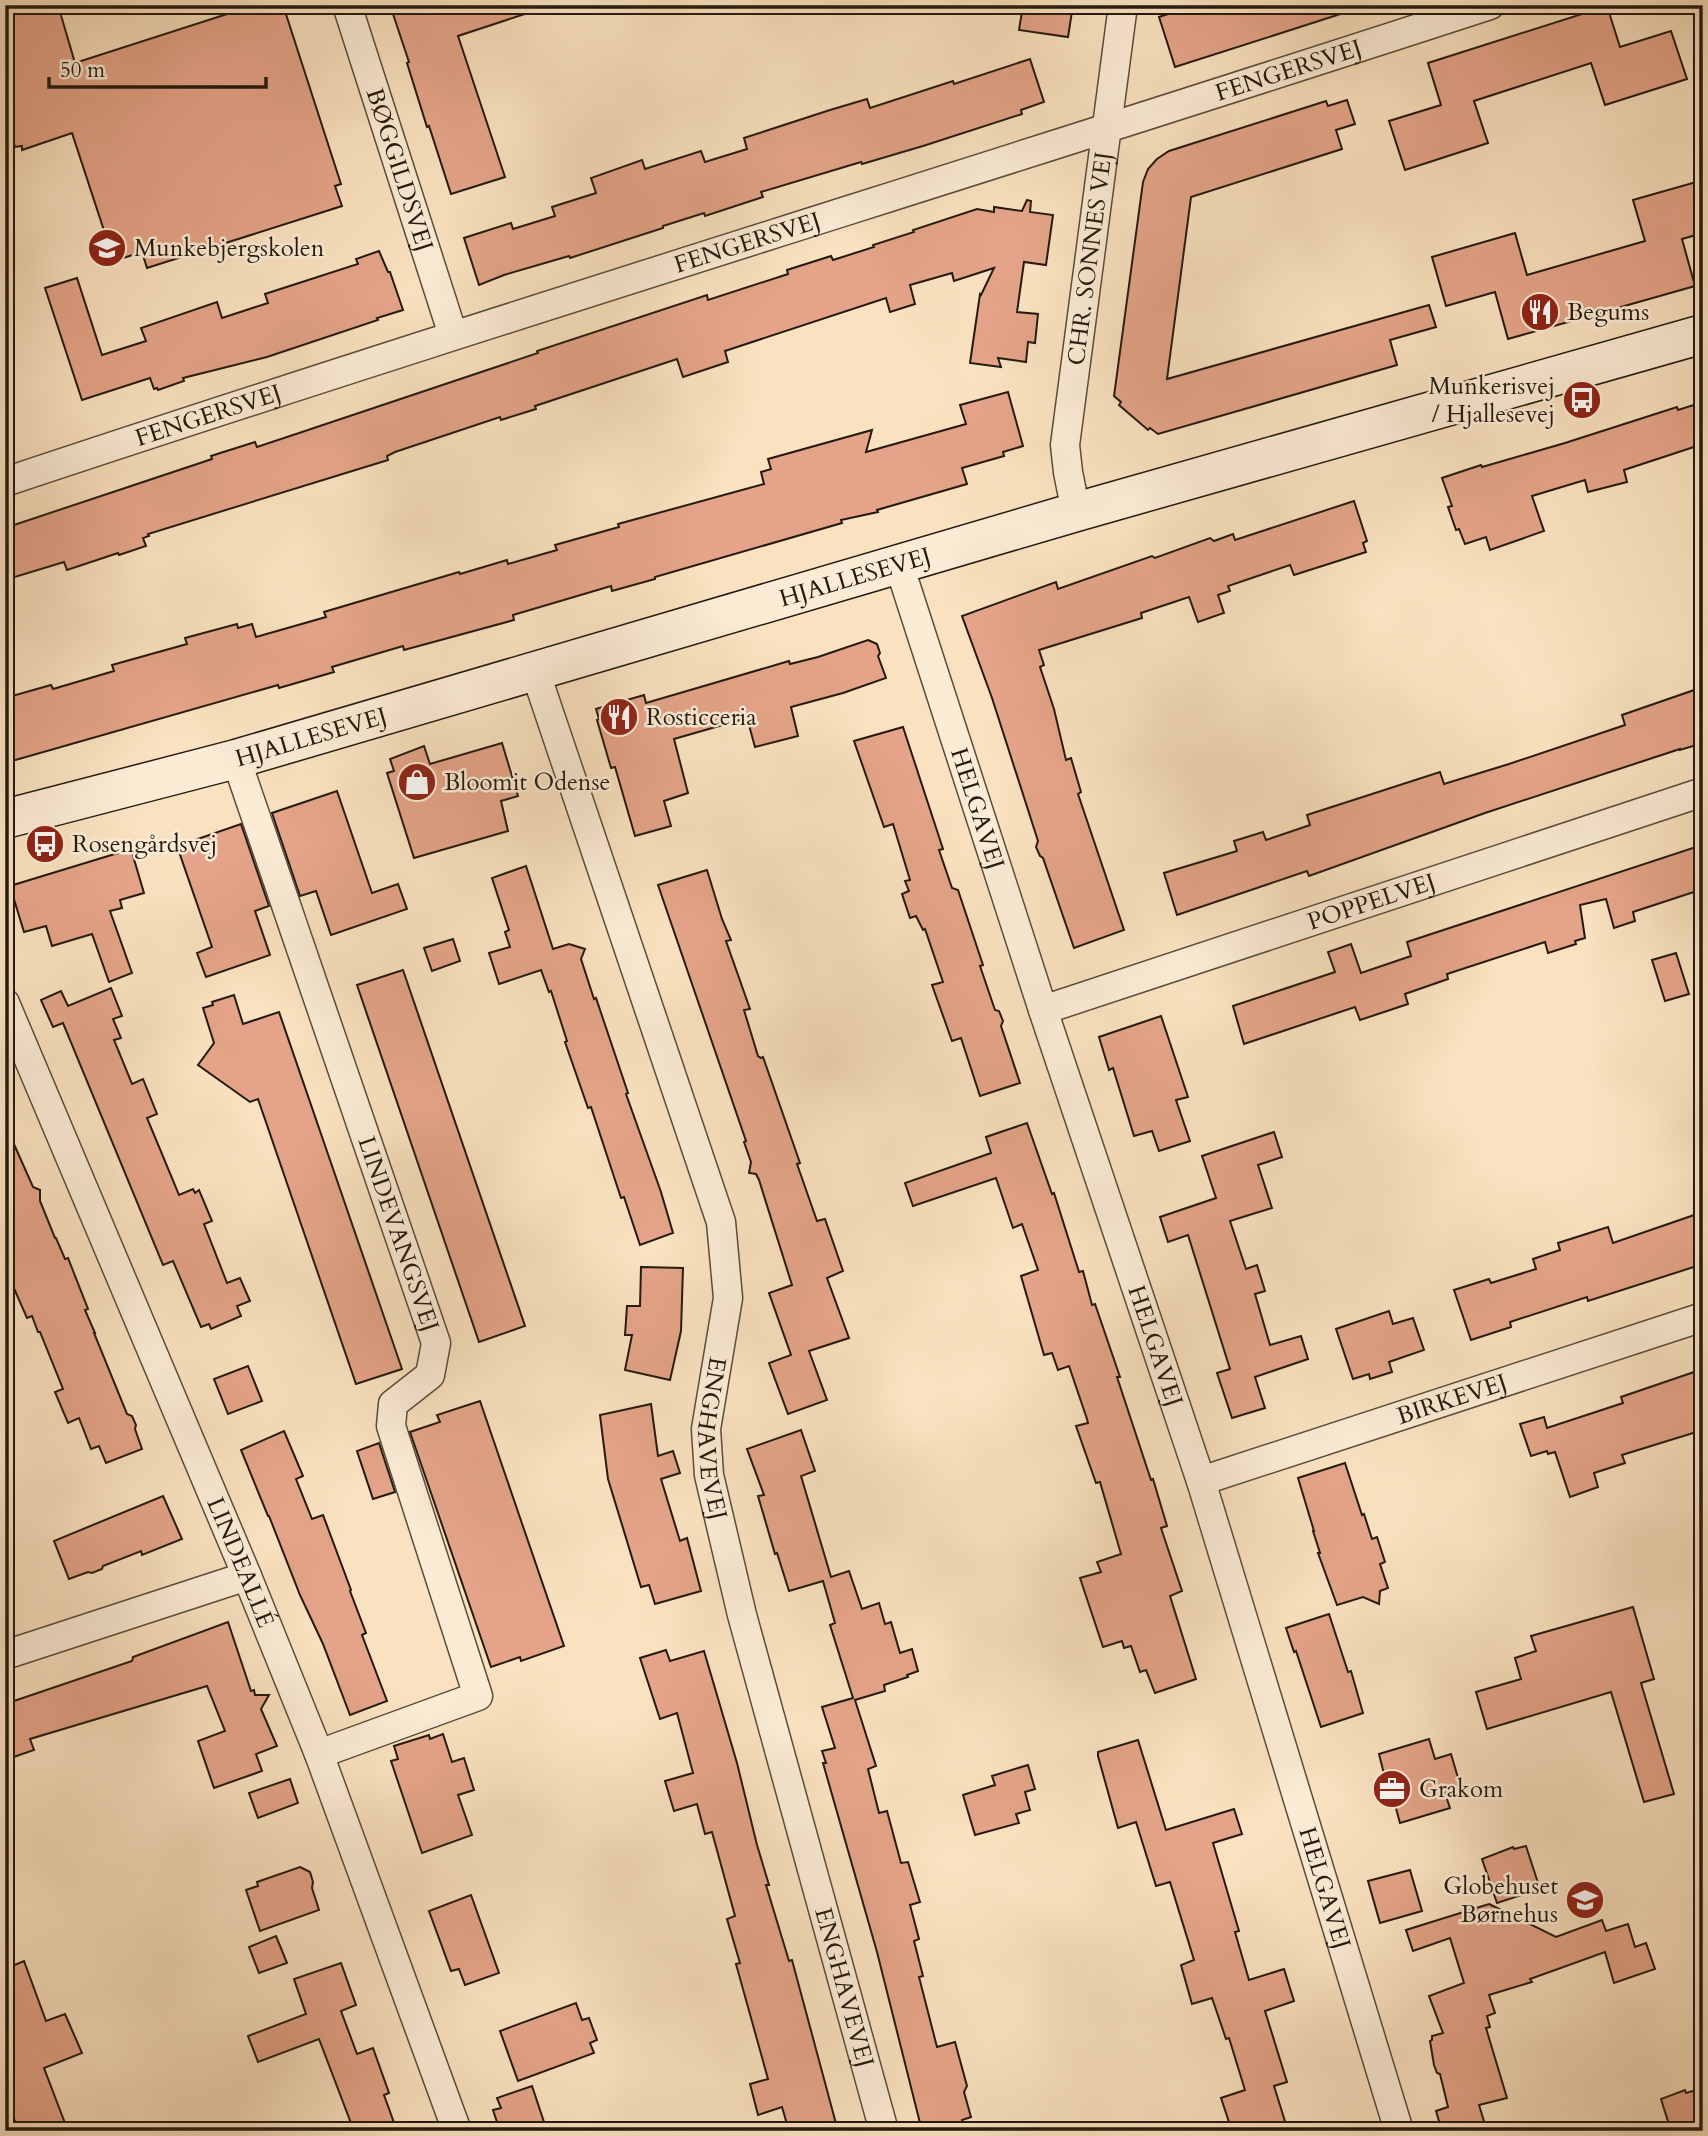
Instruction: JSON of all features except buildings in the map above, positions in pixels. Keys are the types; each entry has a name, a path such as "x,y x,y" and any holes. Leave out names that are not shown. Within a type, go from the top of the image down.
{"street":[{"name":"BØGGILDSVEJ","path":"347,5 453,335"},
{"name":"CHR. SONNES VEJ","path":"1076,512 1065,445 1124,5"},
{"name":"FENGERSVEJ","path":"5,482 453,335 1106,130 1490,5"},
{"name":"HJALLESEVEJ","path":"5,819 236,758 1076,512 1703,334"},
{"name":"HELGAVEJ","path":"899,565 1043,1010 1201,1481 1399,2131"},
{"name":"ENGHAVEVEJ","path":"535,671 721,1222 728,1298 706,1429 709,1475 742,1615 884,2131"},
{"name":"LINDEVANGSVEJ","path":"236,758 436,1343 430,1375 393,1405 390,1426 478,1696 319,1754"},
{"name":"POPPELVEJ","path":"1043,1010 1703,792"},
{"name":"LINDEALLÉ","path":"5,1003 247,1576 319,1754 457,2131"},
{"name":"BIRKEVEJ","path":"1201,1481 1703,1317"},
{"path":"5,1654 247,1576"}],"place":[{"name":"Munkebjergskolen","path":"107,248"},
{"name":"Begums","path":"1540,312"},
{"name":"Munkerisvej / Hjallesevej","path":"1582,400"},
{"name":"Rosticceria","path":"619,717"},
{"name":"Bloomit Odense","path":"417,782"},
{"name":"Rosengårdsvej","path":"45,844"},
{"name":"Grakom","path":"1392,1789"},
{"name":"Globehuset Børnehus","path":"1585,1900"}]}
